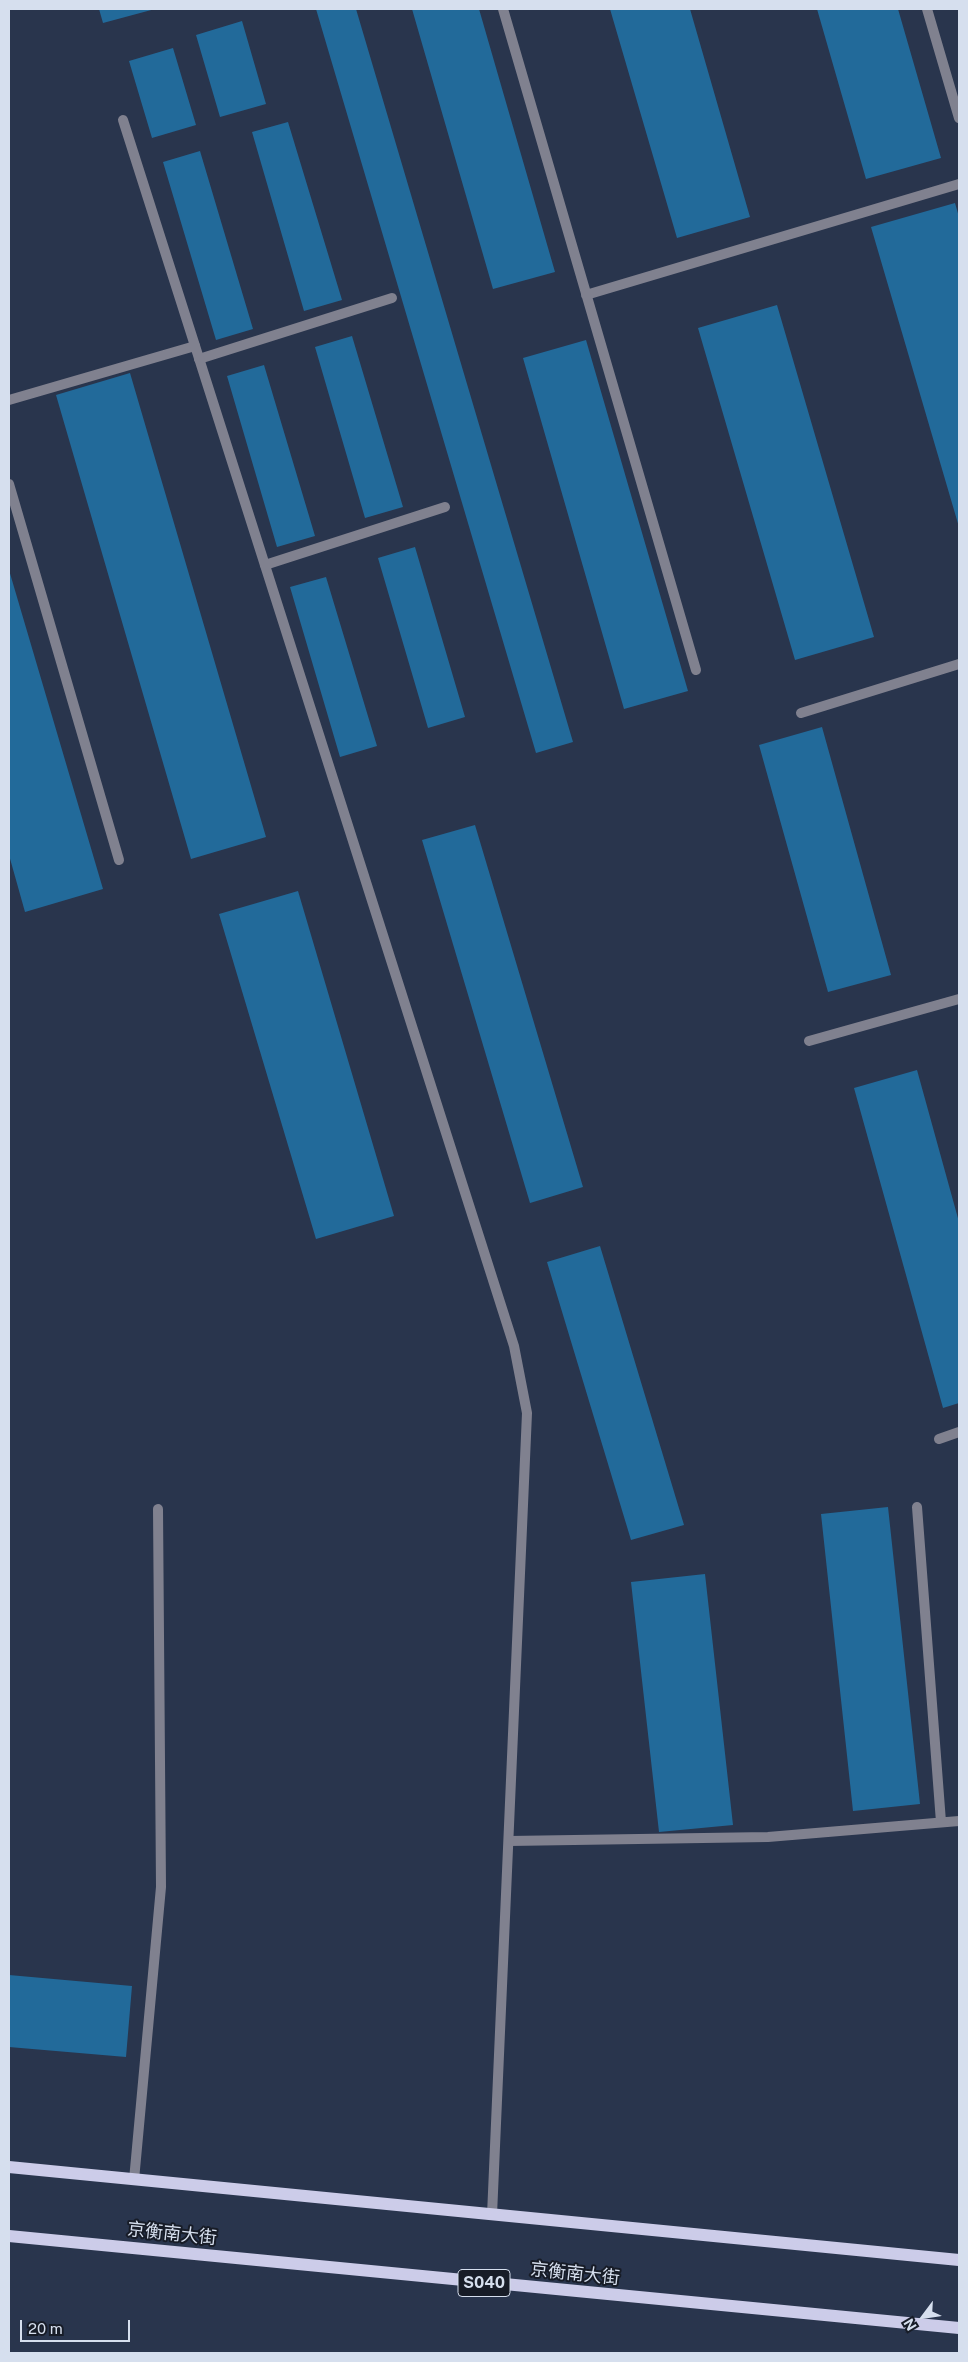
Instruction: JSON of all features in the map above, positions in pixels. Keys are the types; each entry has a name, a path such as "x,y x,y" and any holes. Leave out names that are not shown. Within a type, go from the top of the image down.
{"main road":[{"path":"9,2168 959,2260"},
{"name":"京衡南大街","path":"9,2236 959,2328"}],"street":[{"path":"503,9 696,670"},
{"path":"927,9 959,118"},
{"path":"123,120 514,1346 526,1413 492,2215"},
{"path":"586,295 959,184"},
{"path":"199,359 392,298"},
{"path":"9,400 195,346"},
{"path":"9,484 119,860"},
{"path":"265,565 445,507"},
{"path":"801,713 959,664"},
{"path":"809,1041 959,999"},
{"path":"939,1438 959,1432"},
{"path":"917,1507 941,1822"},
{"path":"134,2180 161,1887 158,1508"},
{"path":"509,1841 768,1837 959,1821"}],"building":[{"path":"99,9 155,9 103,23"},
{"path":"316,9 356,9 573,742 536,753"},
{"path":"412,9 479,9 555,272 493,289"},
{"path":"610,9 690,9 750,217 677,238"},
{"path":"817,9 898,9 941,158 866,179"},
{"path":"242,21 266,104 220,117 196,35"},
{"path":"173,48 196,125 152,138 129,61"},
{"path":"288,122 342,300 304,311 252,132"},
{"path":"200,151 253,329 216,340 163,162"},
{"path":"955,203 959,217 959,527 871,227"},
{"path":"777,305 874,637 795,660 698,328"},
{"path":"352,336 403,507 365,518 315,347"},
{"path":"586,340 688,691 624,709 523,358"},
{"path":"264,365 315,536 277,547 227,376"},
{"path":"130,373 266,837 191,859 56,395"},
{"path":"415,547 465,717 428,728 378,558"},
{"path":"9,570 103,889 25,912 9,855"},
{"path":"326,577 377,746 340,757 290,587"},
{"path":"822,727 891,975 828,992 759,745"},
{"path":"475,825 583,1187 530,1203 422,840"},
{"path":"298,891 394,1216 316,1239 219,914"},
{"path":"917,1070 959,1222 959,1403 943,1408 854,1088"},
{"path":"600,1246 684,1525 631,1540 547,1262"},
{"path":"888,1507 920,1804 853,1811 821,1514"},
{"path":"705,1574 733,1825 659,1832 631,1582"},
{"path":"9,1975 132,1986 126,2057 9,2047"}]}
